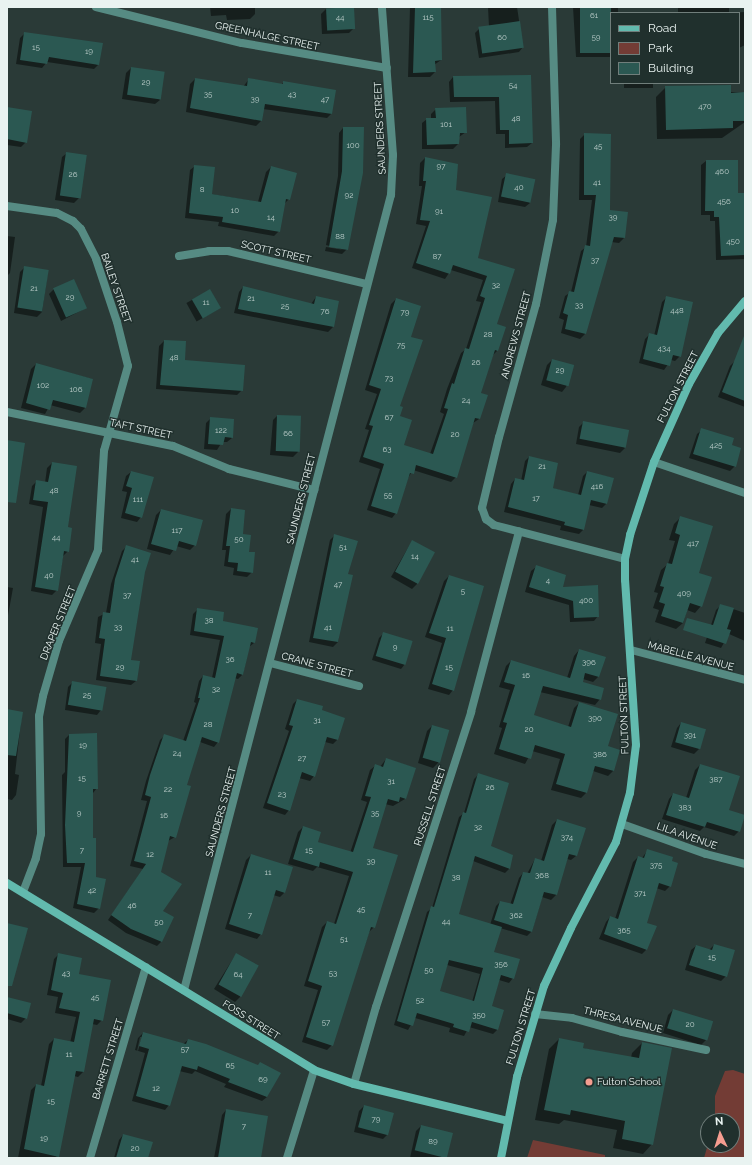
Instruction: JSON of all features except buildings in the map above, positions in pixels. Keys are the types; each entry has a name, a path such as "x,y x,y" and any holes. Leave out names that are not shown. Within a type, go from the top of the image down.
{"street":[{"name":"GREENHALGE STREET","path":"96,7 242,43 387,68"},
{"name":"SAUNDERS STREET","path":"184,990 270,663 393,182 382,7"},
{"name":"ANDREWS STREET","path":"552,7 556,145 553,220 536,304 482,504 484,516 492,524 626,559"},
{"name":"BAILEY STREET","path":"7,206 48,211 65,217 78,225 89,243 117,322 128,366 108,432"},
{"name":"SCOTT STREET","path":"179,256 209,251 228,251 367,284"},
{"name":"FULTON STREET","path":"501,1158 508,1121 535,1014 555,959 608,860 622,824 631,787 636,745 626,559 630,535 654,462 704,356 733,312 745,301"},
{"name":"TAFT STREET","path":"7,412 173,446 229,469 314,490"},
{"name":"DRAPER STREET","path":"23,892 36,858 41,834 39,716 42,696 59,641 98,550 102,518 101,468 108,432"},
{"path":"654,462 745,493"},
{"name":"RUSSELL STREET","path":"354,1084 376,1007 471,712 519,532"},
{"name":"MABELLE AVENUE","path":"631,650 745,680"},
{"name":"CRANE STREET","path":"270,663 359,686"},
{"name":"LILA AVENUE","path":"622,824 706,854 745,864"},
{"name":"FOSS STREET","path":"7,883 65,920 146,967 314,1070 354,1084 508,1121"},
{"name":"BARRETT STREET","path":"90,1158 146,967"},
{"name":"THRESA AVENUE","path":"535,1014 572,1018 622,1032 706,1050"},
{"path":"288,1158 314,1070"}],"green space":[{"path":"733,1070 745,1074 745,1158 704,1158 705,1153 740,1153 740,1113 715,1113 715,1096 725,1071"},
{"path":"533,1140 605,1155 605,1158 527,1158"}],"place":[{"name":"Fulton School","path":"589,1082"}]}
